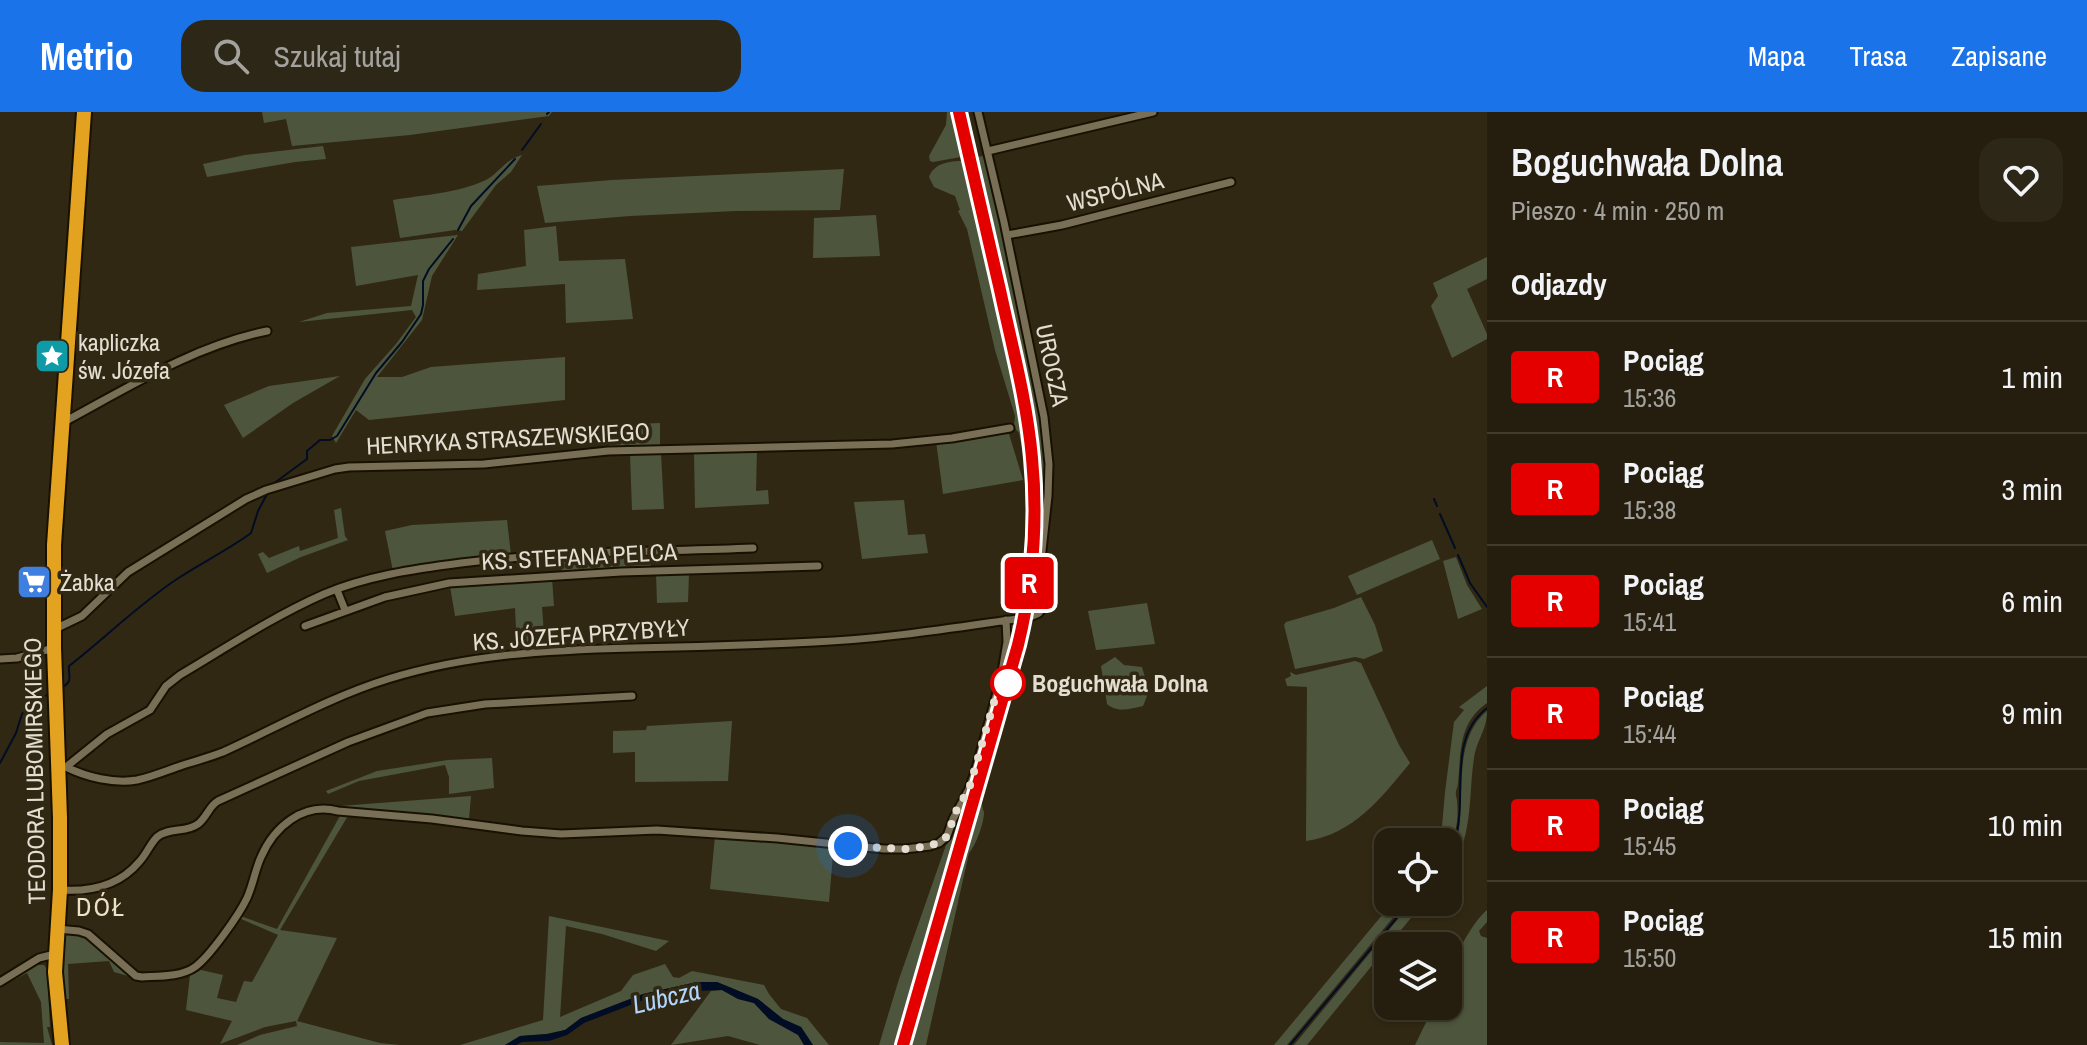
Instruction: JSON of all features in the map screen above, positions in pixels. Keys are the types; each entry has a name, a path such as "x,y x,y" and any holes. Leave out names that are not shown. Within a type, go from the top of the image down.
{"highway":[{"name":"TEODORA LUBOMIRSKIEGO","path":"62,1045 55,988 63,767 53,629 54,545 84,112"}],"street":[{"name":"UROCZA","path":"978,112 1044,417 1049,464 1040,569 1042,608 1036,616 1024,618"},
{"path":"988,151 1153,112"},
{"name":"WSPÓLNA","path":"1007,235 1062,225 1231,182"},
{"path":"62,423 173,364 226,342 267,331"},
{"name":"HENRYKA STRASZEWSKIEGO","path":"53,629 82,616 128,572 246,499 335,469 484,464 608,451 892,444 1010,428"},
{"name":"KS. STEFANA PELCA","path":"63,767 107,734 150,710 166,686 180,675 290,611 337,590 401,571 491,559 753,548"},
{"name":"KS. STEFANA PELCA","path":"305,626 385,597 449,583 621,572 818,566"},
{"path":"337,590 345,610"},
{"name":"KS. JÓZEFA PRZYBYŁY","path":"63,767 98,778 138,780 221,752 365,686 482,658 574,650 871,639 1024,618"},
{"path":"57,929 88,934 136,976 184,973 203,960 237,915 246,900 268,842 287,822 315,810 432,819 561,834 657,830 884,849 916,848 939,843 947,836 975,772 1001,678 1007,642 1006,620"},
{"path":"0,659 17,658 54,648"},
{"path":"60,890 84,891 110,883 134,867 157,837 164,832 191,828 199,823 212,804 348,742 427,713 485,704 632,696"},
{"path":"0,982 39,958 55,954"}],"green space":[{"path":"262,112 552,112 549,116 410,135 292,146 286,119 264,123"},
{"path":"947,112 955,112 966,156 933,162 929,156 946,125"},
{"path":"323,146 326,159 207,177 203,164 245,155"},
{"path":"522,155 462,231 400,238 393,200 464,188 486,180"},
{"path":"973,158 986,158 1041,413 1047,470 1038,607 1036,612 1028,614 1038,535 1036,466 1024,385"},
{"path":"967,160 1022,403 1027,439 1032,494 1031,529 1021,615 1013,615 1010,608 1024,577 1028,543 1029,487 1019,433 1014,427 1015,416 995,350 967,229 955,196 934,187 929,177 940,165"},
{"path":"844,169 840,210 736,211 545,223 537,186 612,180"},
{"path":"876,215 880,256 813,258 814,218"},
{"path":"556,226 559,261 625,259 633,319 566,323 565,284 477,290 478,274 526,266 524,230"},
{"path":"458,235 432,276 422,320 377,377 402,377 431,367 565,357 565,400 369,420 356,410 336,443 332,436 365,379 416,317 412,310 299,322 327,313 411,306 418,275 356,286 351,247"},
{"path":"1487,257 1487,279 1467,289 1487,339 1452,358 1431,306 1438,296 1433,283"},
{"path":"340,376 293,403 243,438 224,405 269,386"},
{"path":"660,423 660,447 609,447 609,425"},
{"path":"1009,434 1023,480 943,494 936,441"},
{"path":"757,448 756,491 768,490 769,504 695,508 694,452"},
{"path":"630,454 661,454 664,509 632,510"},
{"path":"904,500 908,535 925,534 928,553 862,559 854,502"},
{"path":"341,508 348,540 267,573 258,554 263,552 269,558 299,546 300,551 338,538 334,510"},
{"path":"507,520 511,555 393,571 385,531 412,525"},
{"path":"1432,540 1440,559 1357,595 1348,576"},
{"path":"650,554 651,568 562,573 560,557"},
{"path":"1456,557 1467,585 1482,609 1458,619 1443,561"},
{"path":"656,573 689,573 688,602 657,603"},
{"path":"552,578 554,606 542,607 545,648 517,650 515,608 455,616 450,586"},
{"path":"1361,597 1375,625 1383,651 1364,659 1355,657 1295,669 1284,625 1286,622"},
{"path":"1147,603 1155,644 1096,650 1088,611"},
{"path":"1021,621 899,1045 879,1045 1004,677 1008,626 1010,622"},
{"path":"1115,657 1124,665 1142,667 1149,691 1143,706 1119,709 1107,704 1101,666"},
{"path":"1355,661 1361,663 1410,763 1377,801 1352,823 1323,837 1306,841 1307,687 1287,686 1285,679 1291,676 1290,672 1296,675"},
{"path":"1487,686 1487,703 1471,720 1463,739 1456,792 1455,828 1442,828 1454,722 1464,710 1459,707"},
{"path":"1487,711 1474,758 1462,846 1462,828 1459,828 1462,766 1469,736"},
{"path":"732,721 728,781 635,782 635,752 613,753 613,731"},
{"path":"995,736 999,737 981,800 983,822 969,853 926,1045 906,1045"},
{"path":"492,758 494,788 449,794 445,765 359,781 328,794 326,791 377,771 448,760"},
{"path":"471,796 469,819 335,808 340,806"},
{"path":"341,814 349,814 280,930 337,938 297,1021 380,1043 400,1045 237,1045 260,1035 297,1026 296,1021 265,1027 220,1044 232,1021 186,1010 190,975 201,970 223,975 217,998 236,1002 244,981 252,982 278,935 240,916 277,929"},
{"path":"715,836 836,846 829,902 710,889"},
{"path":"1487,910 1487,922 1479,931 1481,936 1487,938 1487,1045 1415,1045 1427,1020 1462,1020 1462,945"},
{"path":"549,916 669,941 656,951 566,926 560,1017 621,991 633,975 665,964 673,977 679,978 692,971 764,985 781,1009 807,1018 829,1045 813,1045 801,1027 783,1019 758,999 717,982 697,982 643,994 581,1018 565,1030 520,1036 505,1045 460,1045 543,1020"},
{"path":"1381,916 1394,916 1381,932 1374,932 1374,940 1287,1045 1274,1045"},
{"path":"1400,916 1413,916 1399,932 1387,932"},
{"path":"66,933 87,936 129,973 128,976 114,972 109,961 68,964 69,999 64,999"},
{"path":"1374,948 1374,963 1307,1045 1294,1045"},
{"path":"36,963 47,969 50,1027 47,1027 52,1045 0,1045 0,1042 44,1043 41,1002 27,973 5,982"},
{"path":"722,990 754,1003 769,1019 799,1035 804,1045 760,1045 728,1036 671,1045 711,991"}],"water":[{"path":"697,982 717,982 758,999 783,1019 801,1027 813,1045 804,1045 798,1035 769,1019 754,1003 722,990 646,999 584,1023 567,1035 549,1041 505,1045 520,1036 565,1030 581,1018 643,994"}],"waterway":[{"path":"522,150 541,124"},
{"path":"458,230 471,206 515,159"},
{"path":"273,484 307,459 307,451 320,440 337,436 376,373 421,314 423,281 453,239"},
{"path":"64,686 69,680 69,666 135,611 177,579 251,533 267,494"},
{"path":"1434,499 1437,506"},
{"path":"1440,514 1455,548"},
{"path":"1458,555 1470,583 1487,607"},
{"path":"0,763 22,714 28,706 47,695"},
{"name":"Lubcza","path":"1458,828 1465,740 1473,723 1487,708"},
{"name":"Lubcza","path":"1290,1045 1398,916"}],"railway":[{"path":"903,1045 1018,645 1034,551 1034,470 1024,400 959,112"}],"train":[{"name":"R","path":"903,1045 1018,645 1027,603 1034,533 1035,496 1028,424 959,112"}],"place":[{"name":"kapliczka św. Józefa","path":"52,356"},
{"name":"Żabka","path":"34,582"},
{"name":"Boguchwała Dolna","path":"1008,683"}],"district":[{"name":"DÓŁ","path":"101,906"}],"route":[{"path":"848,846 905,849 930,846 944,840 975,772 1001,678 1008,683"}]}
